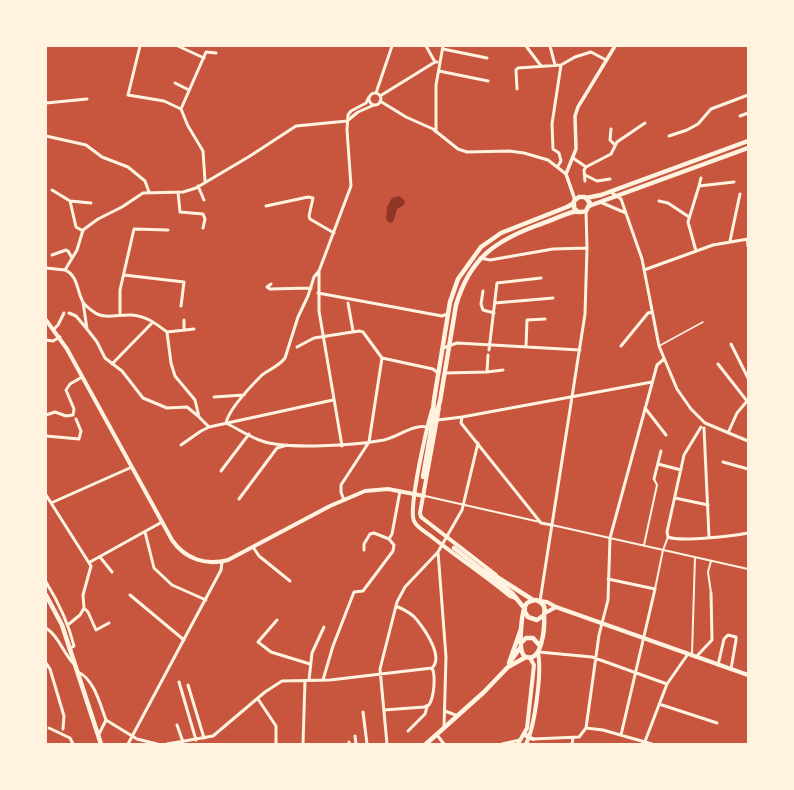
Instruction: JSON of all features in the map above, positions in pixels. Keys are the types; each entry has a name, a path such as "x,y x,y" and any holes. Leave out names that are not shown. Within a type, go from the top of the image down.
{"main road":[{"path":"516,598 510,596 441,545 413,520 412,511 427,427 439,374 448,314 458,279 481,247 501,233 567,207 574,201 609,192 748,141"},
{"path":"748,148 623,193 619,197 599,202 590,206 586,211 578,212 504,239 480,258 473,267 459,293 438,420 420,513 421,517 499,577 533,600 551,603 556,607 748,676"},
{"path":"585,197 590,206"},
{"path":"574,201 574,208 578,212"},
{"path":"46,320 60,337 162,522 177,547 183,552 203,561 222,562 358,494 375,490 400,491 424,496"},
{"path":"423,477 431,430 434,400"},
{"path":"431,430 440,403"},
{"path":"454,548 512,592 525,610 528,617 534,620 540,619 544,614 556,607"},
{"path":"478,566 499,577"},
{"path":"46,595 62,625 101,744"},
{"path":"509,665 521,629 525,610 529,602 533,600"},
{"path":"526,744 531,739 540,659 539,652 544,605 540,601"},
{"path":"519,742 525,732 530,711 534,663 522,654 520,645 521,629"},
{"path":"426,744 458,716 509,665 520,645 526,638 533,638 540,646"},
{"path":"509,665 539,652"},
{"path":"525,732 531,739"}],"street":[{"path":"140,46 128,95 164,101 181,109 188,126 204,151 205,181"},
{"path":"178,46 204,58"},
{"path":"226,423 228,417 244,395 262,376 281,364 285,358 298,317 311,288 314,277 319,271 351,186 347,121 348,115 351,111 366,102 369,97 376,93 392,46"},
{"path":"426,46 435,62"},
{"path":"526,46 541,66"},
{"path":"550,46 555,65"},
{"path":"566,174 573,158 577,140 576,111 615,46"},
{"path":"436,132 436,85 443,47 487,58"},
{"path":"181,109 206,52 216,53"},
{"path":"517,90 516,70 518,68 561,65 575,57 588,53 594,53 606,60"},
{"path":"380,96 435,62 440,63"},
{"path":"558,166 561,162 559,153 553,149 552,124 561,65"},
{"path":"439,71 488,81"},
{"path":"175,83 190,90"},
{"path":"376,93 380,96"},
{"path":"669,136 687,130 698,124 711,109 748,95"},
{"path":"380,96 380,101"},
{"path":"369,97 370,102 375,105"},
{"path":"46,103 88,99"},
{"path":"380,101 436,132 458,149 463,151 520,152 548,160 558,166 566,174 572,189 574,201"},
{"path":"65,270 77,250 83,231 98,219 122,207 142,193 178,192 198,186 250,156 296,126 347,121 358,112 375,105 380,101"},
{"path":"740,116 748,113"},
{"path":"586,167 611,154 614,151 615,145 645,123"},
{"path":"611,129 610,140 615,145"},
{"path":"46,136 86,145 102,157 128,167 145,181 149,192"},
{"path":"573,158 586,167"},
{"path":"585,181 586,167"},
{"path":"585,175 597,180 610,179"},
{"path":"696,251 689,227 689,217 701,178"},
{"path":"699,186 734,182"},
{"path":"198,186 204,200"},
{"path":"572,189 585,197"},
{"path":"52,190 70,201 91,203"},
{"path":"178,192 180,212 203,214 203,228"},
{"path":"609,192 619,197 642,259 659,346 677,389 690,409 701,419 710,425 748,441"},
{"path":"730,242 740,194"},
{"path":"266,206 308,197 313,198 309,216 310,219 334,233"},
{"path":"70,201 76,227 83,231"},
{"path":"659,201 668,203 689,217"},
{"path":"599,202 626,213"},
{"path":"540,601 543,593 552,525 580,350 584,314 587,248 586,211"},
{"path":"120,315 120,290 134,229 168,230"},
{"path":"644,270 696,251 730,242 747,239 748,246"},
{"path":"480,258 490,260 553,249 587,248"},
{"path":"52,255 66,250 72,258"},
{"path":"46,268 65,270 78,285 83,302 86,329"},
{"path":"319,271 318,293 323,336 342,446"},
{"path":"124,276 184,282 181,306"},
{"path":"489,350 497,283 541,278"},
{"path":"271,284 267,287 270,289 311,288"},
{"path":"483,291 481,304 483,310 494,313"},
{"path":"318,293 442,316 448,314"},
{"path":"495,303 553,298"},
{"path":"83,302 99,315 144,317 167,332 194,329"},
{"path":"348,304 353,331"},
{"path":"621,346 648,313 652,312"},
{"path":"54,328 58,325 64,313"},
{"path":"69,314 76,316 97,342 105,358 122,371 143,398 167,408 187,407 209,427"},
{"path":"184,320 184,330"},
{"path":"526,348 527,320 545,320"},
{"path":"112,364 153,322"},
{"path":"297,347 314,338 353,331 362,332 382,358 433,369 439,374"},
{"path":"167,332 171,363 175,376 195,400 199,417"},
{"path":"46,340 53,341 60,337"},
{"path":"443,348 450,344 580,350"},
{"path":"731,344 748,378"},
{"path":"487,372 488,355"},
{"path":"344,500 340,492 342,485 369,442 382,358"},
{"path":"531,739 573,738 581,736 586,728 595,659 608,600 610,538 657,365 664,359"},
{"path":"718,364 747,401 737,413 728,433"},
{"path":"445,373 503,370"},
{"path":"46,415 55,412 66,416 73,415 74,409 66,390 70,384 82,376"},
{"path":"438,420 462,418 652,382"},
{"path":"214,397 244,395"},
{"path":"181,445 209,427 333,400"},
{"path":"645,408 666,435"},
{"path":"462,418 461,423 541,522"},
{"path":"46,436 79,439 82,431 76,419"},
{"path":"701,419 703,428 709,537"},
{"path":"226,423 266,443 287,445 342,446 386,439 418,426 427,427"},
{"path":"621,735 642,637 663,550 668,537 667,532 684,455 703,428 710,425"},
{"path":"221,471 249,434"},
{"path":"387,744 380,673 396,606 405,588 438,552 464,505 478,443"},
{"path":"239,499 277,448 287,445"},
{"path":"644,545 657,485 654,479 660,451"},
{"path":"723,462 748,469"},
{"path":"658,464 681,470"},
{"path":"51,503 132,467"},
{"path":"389,539 392,534 400,491"},
{"path":"46,495 73,541 90,562 91,566 83,595 84,608 80,615 69,624"},
{"path":"424,496 748,569"},
{"path":"674,498 708,505"},
{"path":"90,562 162,522"},
{"path":"145,532 154,568 172,585 206,600"},
{"path":"323,680 332,646 354,592 363,591 393,551 394,545 389,539 374,533 370,534 364,544 364,550"},
{"path":"668,537 674,539 748,533"},
{"path":"253,547 259,556 290,581"},
{"path":"438,552 446,657 444,728"},
{"path":"100,557 112,572"},
{"path":"692,655 695,557"},
{"path":"644,743 667,684 692,655 712,640 711,593 708,572 711,560"},
{"path":"128,744 206,600 221,570 222,562"},
{"path":"608,579 654,589"},
{"path":"46,582 69,624 74,646 70,649"},
{"path":"130,595 184,640"},
{"path":"396,606 409,612 417,620 436,652 436,662 432,668"},
{"path":"84,608 88,612 96,630 109,624"},
{"path":"277,620 258,642 271,652 310,664"},
{"path":"303,744 307,680 312,653 324,627"},
{"path":"46,628 54,634 68,658 74,664"},
{"path":"718,664 724,639 731,634 736,637 736,640 731,669"},
{"path":"539,652 595,659 667,684"},
{"path":"46,663 50,669 64,716 63,729"},
{"path":"167,744 188,742 218,733 272,686 282,681 323,680 432,668"},
{"path":"408,731 425,714 432,701 434,673 432,668"},
{"path":"76,671 84,675 90,682 106,720 132,736 157,744"},
{"path":"179,682 196,740"},
{"path":"188,684 204,738"},
{"path":"258,699 276,726 276,744"},
{"path":"659,704 717,723"},
{"path":"384,710 428,706"},
{"path":"445,711 458,716"},
{"path":"363,712 367,744"},
{"path":"444,716 452,721"},
{"path":"98,736 106,720"},
{"path":"177,725 183,742"},
{"path":"49,728 70,738 73,744"},
{"path":"586,728 621,735 644,743 652,744"},
{"path":"437,735 444,744"},
{"path":"355,736 356,744"},
{"path":"572,744 573,738"},
{"path":"502,744 519,742"}],"lane":[{"path":"659,346 703,322"}],"shaded area":[{"path":"399,196 405,201 404,205 397,209 392,223 388,222 386,219 387,207 392,198"}]}
